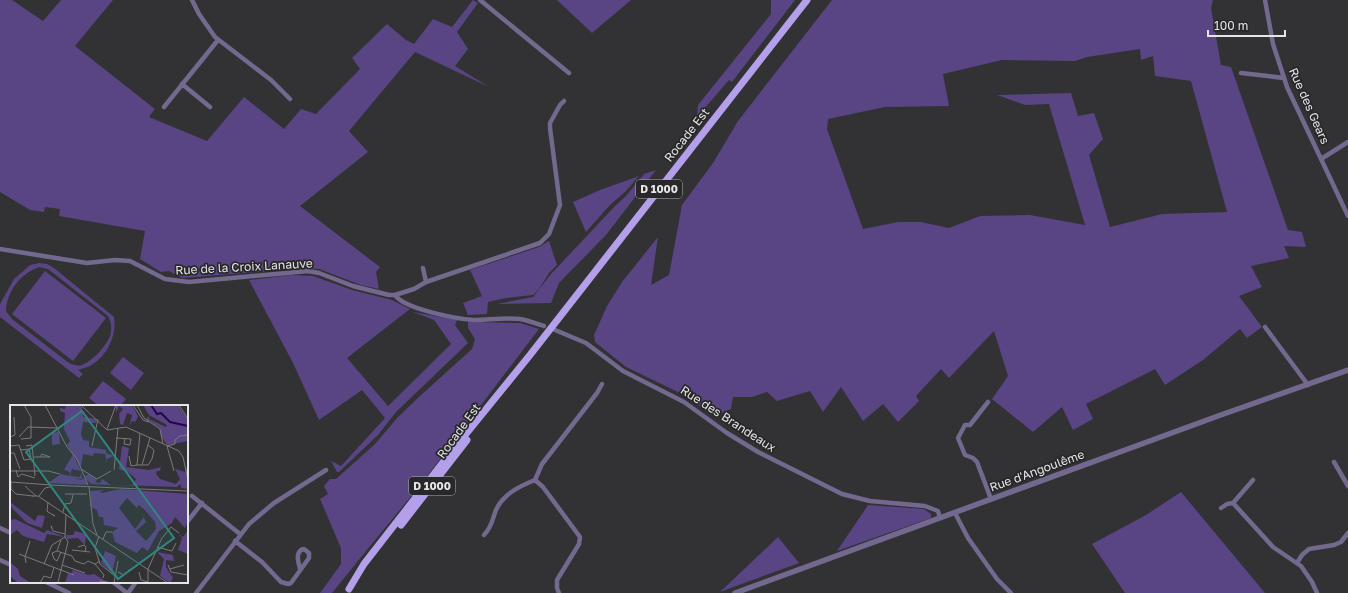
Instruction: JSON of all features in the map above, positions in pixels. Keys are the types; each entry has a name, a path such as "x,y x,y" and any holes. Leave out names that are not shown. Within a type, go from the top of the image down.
{"main road":[{"name":"Rocade Est","path":"347,591 450,463 510,379 807,0"}],"street":[{"path":"192,0 199,14 215,37 271,80 290,99"},
{"path":"480,0 569,74"},
{"name":"Rue des Gears","path":"1265,0 1274,44 1287,87 1348,216"},
{"path":"164,107 218,40"},
{"path":"1241,73 1284,78"},
{"path":"182,84 210,107"},
{"path":"544,326 521,319 509,318 473,320 455,317 412,307 397,298 395,295 414,289 426,282 540,243 549,234 560,205 550,123 560,105 564,101"},
{"path":"1321,159 1348,142"},
{"name":"Rue de la Croix Lanauve","path":"0,249 87,263 115,260 130,261 165,280 172,281 189,282 308,271 320,273 353,286 389,295 395,295"},
{"path":"423,268 426,282"},
{"path":"1265,327 1308,385"},
{"name":"Rue des Brandeaux","path":"554,330 586,343 624,372 680,399 727,433 758,452 842,494 870,501 925,506 938,511 940,518"},
{"name":"Rue d'Angoulême","path":"735,593 1218,416 1348,370"},
{"path":"484,535 490,529 496,509 504,498 523,485 535,480 542,464 598,394 602,384"},
{"path":"988,402 970,425 964,425 958,438 965,455 973,458 977,462 991,499"},
{"path":"1334,462 1348,486"},
{"path":"196,593 248,524 274,502 326,470"},
{"path":"535,480 543,487 580,537 579,544 557,580 557,588 559,593"},
{"path":"1221,508 1227,504 1233,503 1253,480"},
{"path":"192,496 240,534"},
{"path":"188,521 202,503"},
{"path":"1233,503 1273,547 1301,566 1318,593"},
{"path":"955,513 972,544 997,579 1011,593"},
{"path":"0,528 10,533"},
{"path":"1297,563 1302,555 1309,549 1334,545 1341,542 1348,535 1348,533"},
{"path":"235,541 262,562 281,582 288,584 291,582 300,569"},
{"path":"0,560 10,565"},
{"path":"48,583 68,593"},
{"path":"114,583 127,593 135,583"}],"shaded area":[{"path":"0,0 12,0 43,21 61,0 113,0 75,46 155,109 149,117 207,141 244,97 284,129 301,109 316,114 360,69 352,58 387,24 406,40 414,44 433,19 452,27 473,0 478,3 457,32 468,49 455,66 489,87 415,52 349,131 368,152 300,206 380,267 376,272 379,289 361,285 319,269 307,268 183,278 169,271 161,272 140,259 145,231 59,216 60,209 45,207 44,212 30,210 0,192"},
{"path":"557,0 631,0 592,33"},
{"path":"771,0 795,0 732,82 729,80 697,117 698,105 771,14"},
{"path":"832,0 1213,0 1211,8 1221,65 1231,67 1288,230 1302,232 1306,247 1284,246 1289,258 1251,266 1262,287 1239,296 1262,327 1247,338 1240,329 1203,360 1165,385 1155,369 1086,404 1093,419 1073,430 1062,407 1033,432 992,399 1008,376 994,331 949,378 941,369 916,396 919,401 898,422 883,404 863,421 841,387 823,412 810,391 777,401 767,392 752,397 733,397 731,409 714,416 682,394 626,367 595,342 594,335 607,306 622,282 658,237 651,285 669,275 682,205 713,163 738,121","holes":["1140,49 1141,60 1153,56 1155,76 1191,81 1227,212 1162,214 1110,227 1089,155 1103,139 1094,113 1078,116 1071,93 997,95 1025,105 1049,104 1085,225 1030,215 980,216 949,228 921,222 898,222 863,229 827,129 828,119 885,107 949,106 943,74 1002,60 1075,61 1087,57"]},
{"path":"656,170 606,235 559,283 551,303 497,304 533,297 551,274 626,196 644,174"},
{"path":"639,176 586,232 573,202 600,190"},
{"path":"549,241 557,265 549,273 539,289 533,295 488,302 487,314 468,315 463,303 482,296 470,270 539,247"},
{"path":"39,263 47,264 54,268 114,317 114,331 110,344 98,360 88,367 78,370 83,374 79,378 0,317 0,304 14,279 30,265","holes":["39,267 48,269 108,316 110,321 110,335 105,345 92,359 82,365 69,363 12,319 6,311 12,290 20,279 32,270"]},
{"path":"45,271 106,318 73,361 12,314"},
{"path":"292,275 313,276 352,290 392,300 410,309 347,358 388,406 451,344 434,320 413,312 457,320 455,325 468,343 396,412 378,435 339,472 337,472 331,461 341,466 385,418 362,390 319,420 293,363 249,280"},
{"path":"468,322 520,323 539,329 418,488 332,593 320,593 341,564 341,548 320,499 328,494 324,486 330,479 336,479 375,444 398,417 472,349 475,339 468,328"},
{"path":"123,357 144,373 131,390 110,373"},
{"path":"103,381 126,399 121,405 98,405 89,398"},
{"path":"1181,492 1265,593 1125,593 1092,544 1146,515"},
{"path":"868,505 924,509 931,514 931,518 837,551"},
{"path":"778,537 799,563 720,592"}]}
